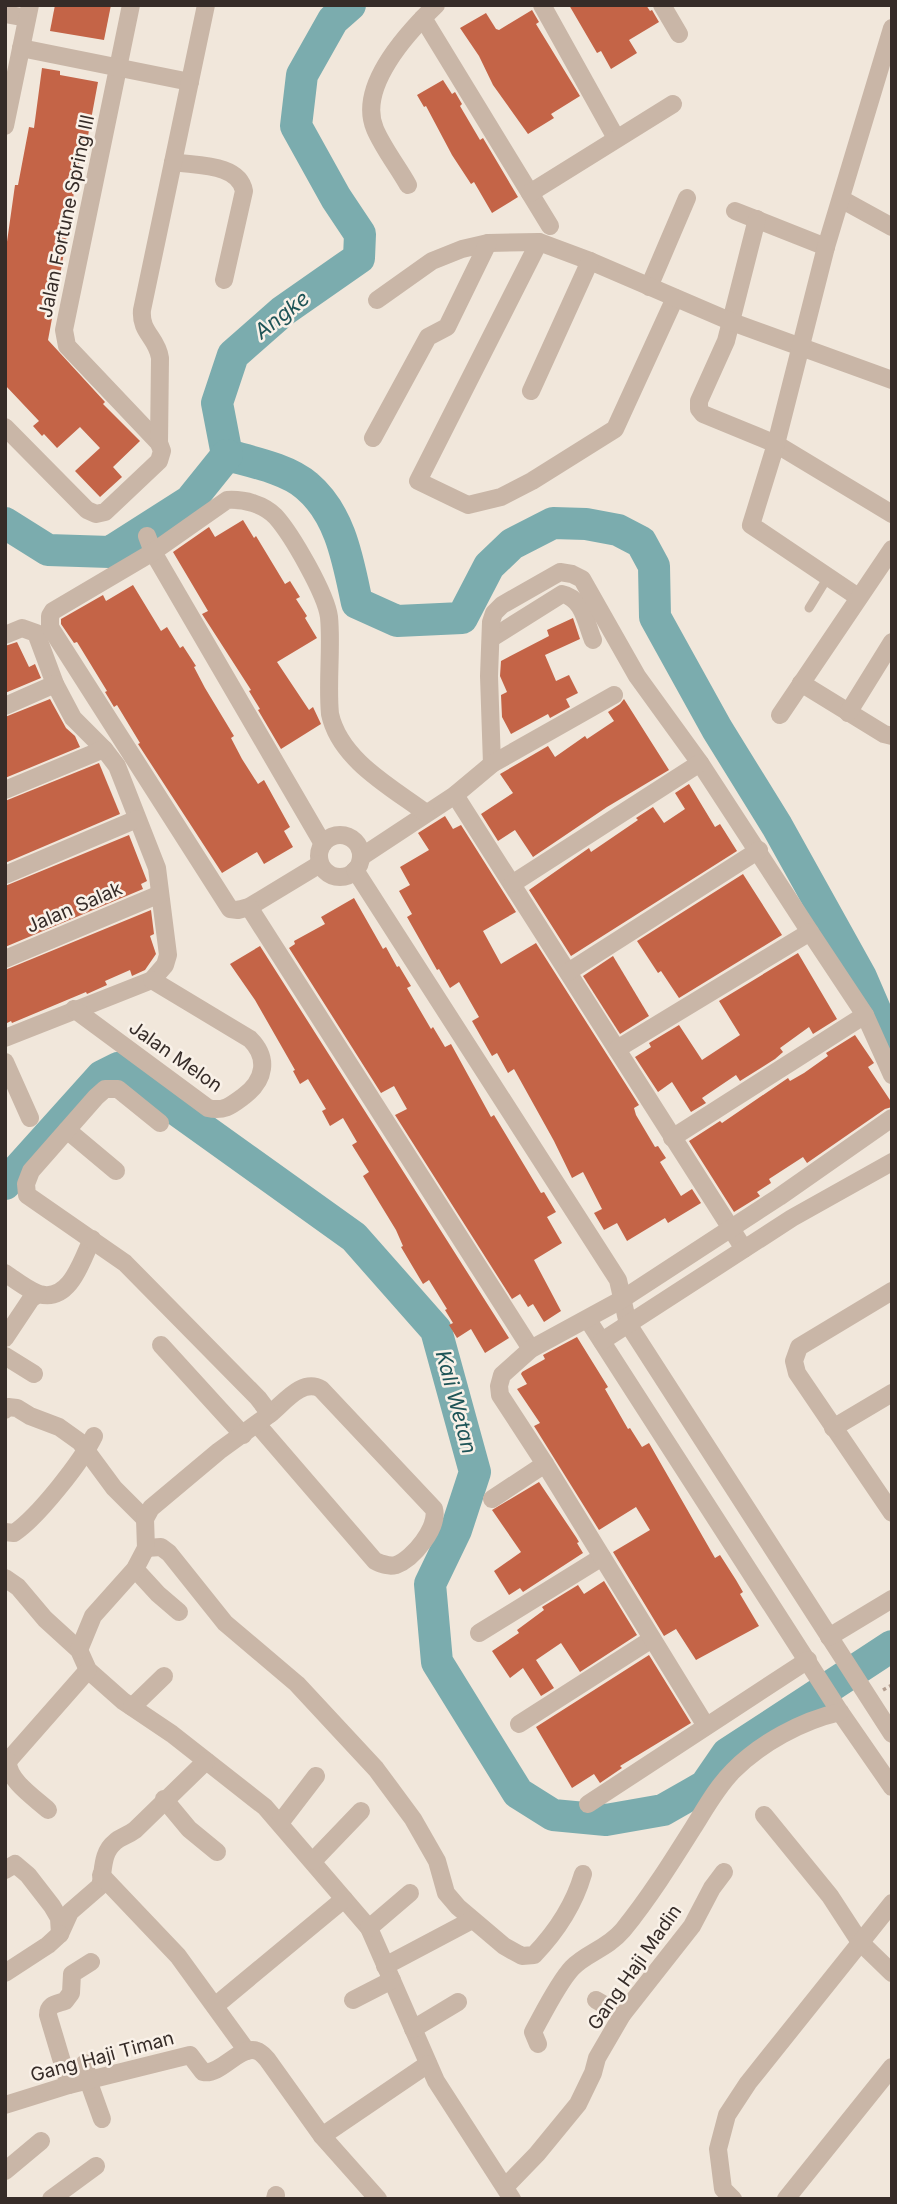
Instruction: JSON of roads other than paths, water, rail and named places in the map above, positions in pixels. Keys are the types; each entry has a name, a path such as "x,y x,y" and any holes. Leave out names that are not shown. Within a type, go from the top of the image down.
{"street":[{"name":"Jalan Fortune Spring III","path":"131,5 64,338 67,346 159,443"},
{"path":"5,427 87,510 96,514 105,512 159,460 162,451 159,443 159,347 144,330 142,320 206,5"},
{"path":"542,5 616,138"},
{"path":"662,5 679,34"},
{"path":"5,13 29,12 21,48 11,71 5,126"},
{"path":"408,185 375,129 370,110 382,72 396,49 429,12 551,226"},
{"path":"858,597 751,524 776,444 826,247 891,32"},
{"path":"21,48 190,82"},
{"path":"530,193 673,104"},
{"path":"173,162 227,170 243,182 244,191 224,280"},
{"path":"649,287 687,198"},
{"path":"841,199 892,227"},
{"path":"735,211 826,247"},
{"path":"757,219 726,341 699,401 699,409 703,414 776,444 892,514"},
{"path":"539,242 418,481 468,505 501,497 615,429 675,299"},
{"path":"377,300 432,261 462,249 488,243 539,242 590,261 675,299 892,380"},
{"path":"373,438 428,337 447,327 488,243"},
{"path":"531,391 590,261"},
{"path":"320,864 249,907 230,909 50,626 52,611 150,544 227,500 242,499 259,506 275,516 323,594 329,617 328,697 333,729 343,746 375,775 426,813"},
{"path":"150,544 323,844"},
{"path":"780,715 892,549"},
{"path":"492,765 489,676 491,622 494,613 560,572 572,574 582,579 637,676 701,763 865,1015 892,1075"},
{"path":"492,638 562,594 572,596 578,602 593,640"},
{"path":"5,635 22,628 36,633 55,684 73,718 117,766 157,868 168,955 165,965 152,980 5,1038"},
{"path":"848,713 892,642"},
{"path":"801,683 884,734 892,736"},
{"path":"5,706 55,684"},
{"path":"614,695 492,765 455,795 426,813 358,863 340,877 325,871 320,864 319,850 333,836 347,836 357,844 358,863 618,1280 628,1324 892,1734"},
{"path":"5,790 104,749"},
{"path":"512,884 701,763"},
{"path":"455,795 744,1249"},
{"path":"5,875 137,818"},
{"path":"568,972 759,850"},
{"name":"Jalan Salak","path":"5,959 160,894"},
{"path":"249,907 531,1349"},
{"path":"617,1049 810,932"},
{"name":"Jalan Melon","path":"74,1009 208,1108 229,1108 254,1088 263,1072 259,1048 250,1039 152,980"},
{"path":"672,1138 865,1015"},
{"path":"5,1062 30,1118"},
{"path":"160,1123 126,1094 111,1088 96,1097 31,1171 26,1190 31,1199 125,1263 258,1398 257,1424"},
{"path":"706,1726 500,1395 502,1376 531,1349 621,1300 731,1229 892,1118"},
{"path":"67,1130 116,1171"},
{"path":"602,1341 792,1218 892,1162"},
{"path":"5,1273 38,1294 60,1292 76,1274 92,1239"},
{"path":"889,1502 834,1428 797,1373 794,1361 799,1347 892,1291"},
{"path":"5,1338 31,1299 38,1294"},
{"path":"588,1320 837,1707 892,1787"},
{"path":"79,1650 93,1616 135,1569 146,1548 145,1519 151,1508 159,1499 257,1424 304,1386 314,1385 321,1389 434,1509 436,1516 432,1529 407,1558 395,1565 384,1566 375,1561 257,1424 161,1345"},
{"path":"5,1356 34,1374"},
{"path":"834,1428 892,1393"},
{"path":"5,1410 8,1407 17,1408 60,1427 80,1442 91,1443"},
{"path":"91,1443 114,1488 145,1519"},
{"path":"5,1532 14,1533 38,1512 91,1443"},
{"path":"492,1499 545,1464"},
{"path":"146,1548 161,1547 169,1553 225,1623 297,1684 376,1769 425,1840 436,1861 446,1893 472,1920 504,1946 522,1956 534,1955 564,1919 583,1874"},
{"path":"479,1633 602,1557"},
{"path":"135,1569 179,1612"},
{"path":"5,1578 18,1587 44,1619 79,1650 88,1670 132,1707 265,1807 369,1928 436,2081 509,2193"},
{"path":"833,1643 892,1599"},
{"path":"790,1632 815,1614"},
{"path":"519,1724 652,1639"},
{"path":"588,1804 706,1726 812,1666"},
{"path":"48,1810 13,1776 7,1760 88,1670"},
{"path":"132,1707 164,1676"},
{"path":"538,2044 533,2032 572,1968 621,1933 648,1898 731,1773 758,1751 837,1707"},
{"path":"5,1973 48,1945 75,1906 97,1890 102,1882 102,1865 113,1843 126,1838 206,1761"},
{"path":"280,1823 316,1776"},
{"path":"164,1799 189,1829 217,1853"},
{"path":"313,1861 361,1811"},
{"path":"764,1815 830,1896 860,1942 892,1973"},
{"path":"5,1870 15,1864 28,1875 63,1927"},
{"name":"Gang Haji Madin","path":"509,2193 579,2104 597,2058 622,2015 692,1926 712,1888 724,1872"},
{"path":"101,1875 178,1956 247,2051 257,2051 267,2059 321,2136 368,2196"},
{"path":"369,1928 410,1893"},
{"path":"215,2006 344,1899"},
{"path":"733,2199 723,2189 718,2149 727,2115 748,2083 892,1903"},
{"path":"353,2000 388,1973 472,1920"},
{"path":"69,2085 48,2010 52,2005 65,2001 71,1993 72,1974 91,1962"},
{"path":"596,2000 622,2015"},
{"path":"413,2029 458,2002"},
{"name":"Gang Haji Timan","path":"5,2105 69,2085 86,2071 190,2055 203,2072 211,2073 247,2051"},
{"path":"321,2136 428,2064"},
{"path":"786,2199 892,2067"},
{"path":"86,2071 102,2119"},
{"path":"5,2171 41,2141"},
{"path":"51,2199 96,2166"}],"lane":[{"path":"809,608 828,577"}],"waterway":[{"name":"Angke","path":"350,5 333,20 302,75 296,126 336,198 360,234 359,258 283,311 233,355 217,403 227,455 280,471 307,486 319,498 335,525 346,555 357,603 397,621 462,618 489,566 512,544 553,523 586,524 618,530 641,542 654,566 655,617 861,977 892,1049"},
{"path":"5,523 48,550 110,552 190,501 227,455"},
{"name":"Kali Wetan","path":"5,1184 102,1076 118,1068 354,1237 436,1330 475,1472 456,1530 430,1584 437,1662 518,1793 553,1815 606,1820 663,1810 705,1786 727,1754 892,1646"}]}
